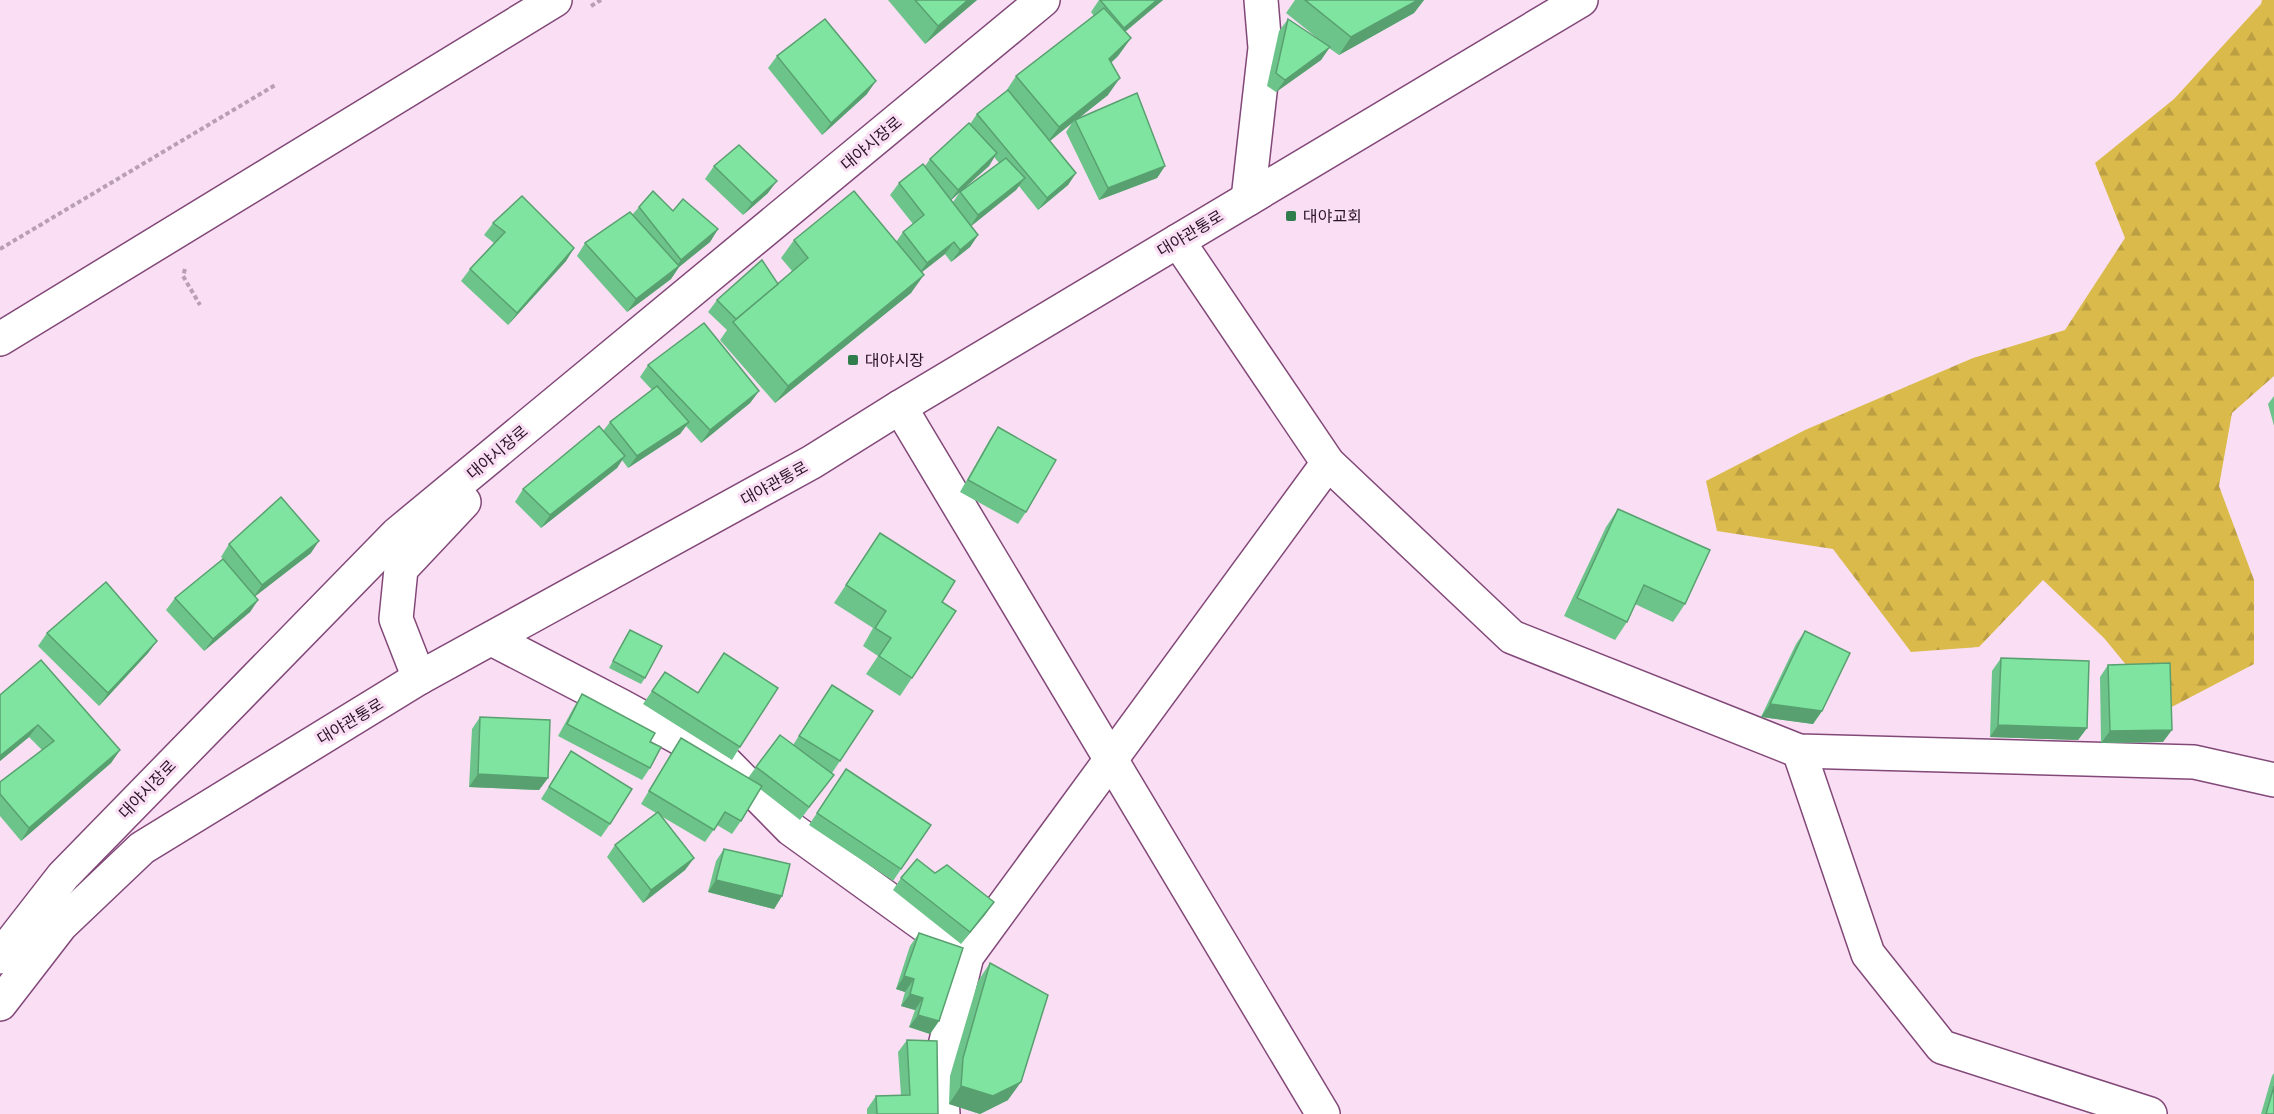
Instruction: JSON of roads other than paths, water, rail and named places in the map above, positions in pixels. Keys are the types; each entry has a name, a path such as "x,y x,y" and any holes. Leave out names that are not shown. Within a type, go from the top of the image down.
{"street":[{"path":"0,339 555,0"},
{"name":"대야시장로","path":"0,957 63,876 397,534 1043,0"},
{"path":"1248,198 1265,48 1261,0"},
{"name":"대야관통로","path":"0,1004 61,925 142,848 419,678 812,462 900,407 1581,0"},
{"path":"1178,241 1329,463 1512,637 1799,751 2194,762 2274,780"},
{"path":"419,678 396,619 401,569 555,404"},
{"path":"900,407 1323,1114"},
{"path":"943,1114 940,1066 968,956 1329,463"},
{"path":"492,639 727,764 791,829 968,956"},
{"path":"1799,751 1868,954 1942,1047 2150,1114"}],"place":[{"name":"대야교회","path":"1291,216"},
{"name":"대야시장","path":"853,360"}]}
